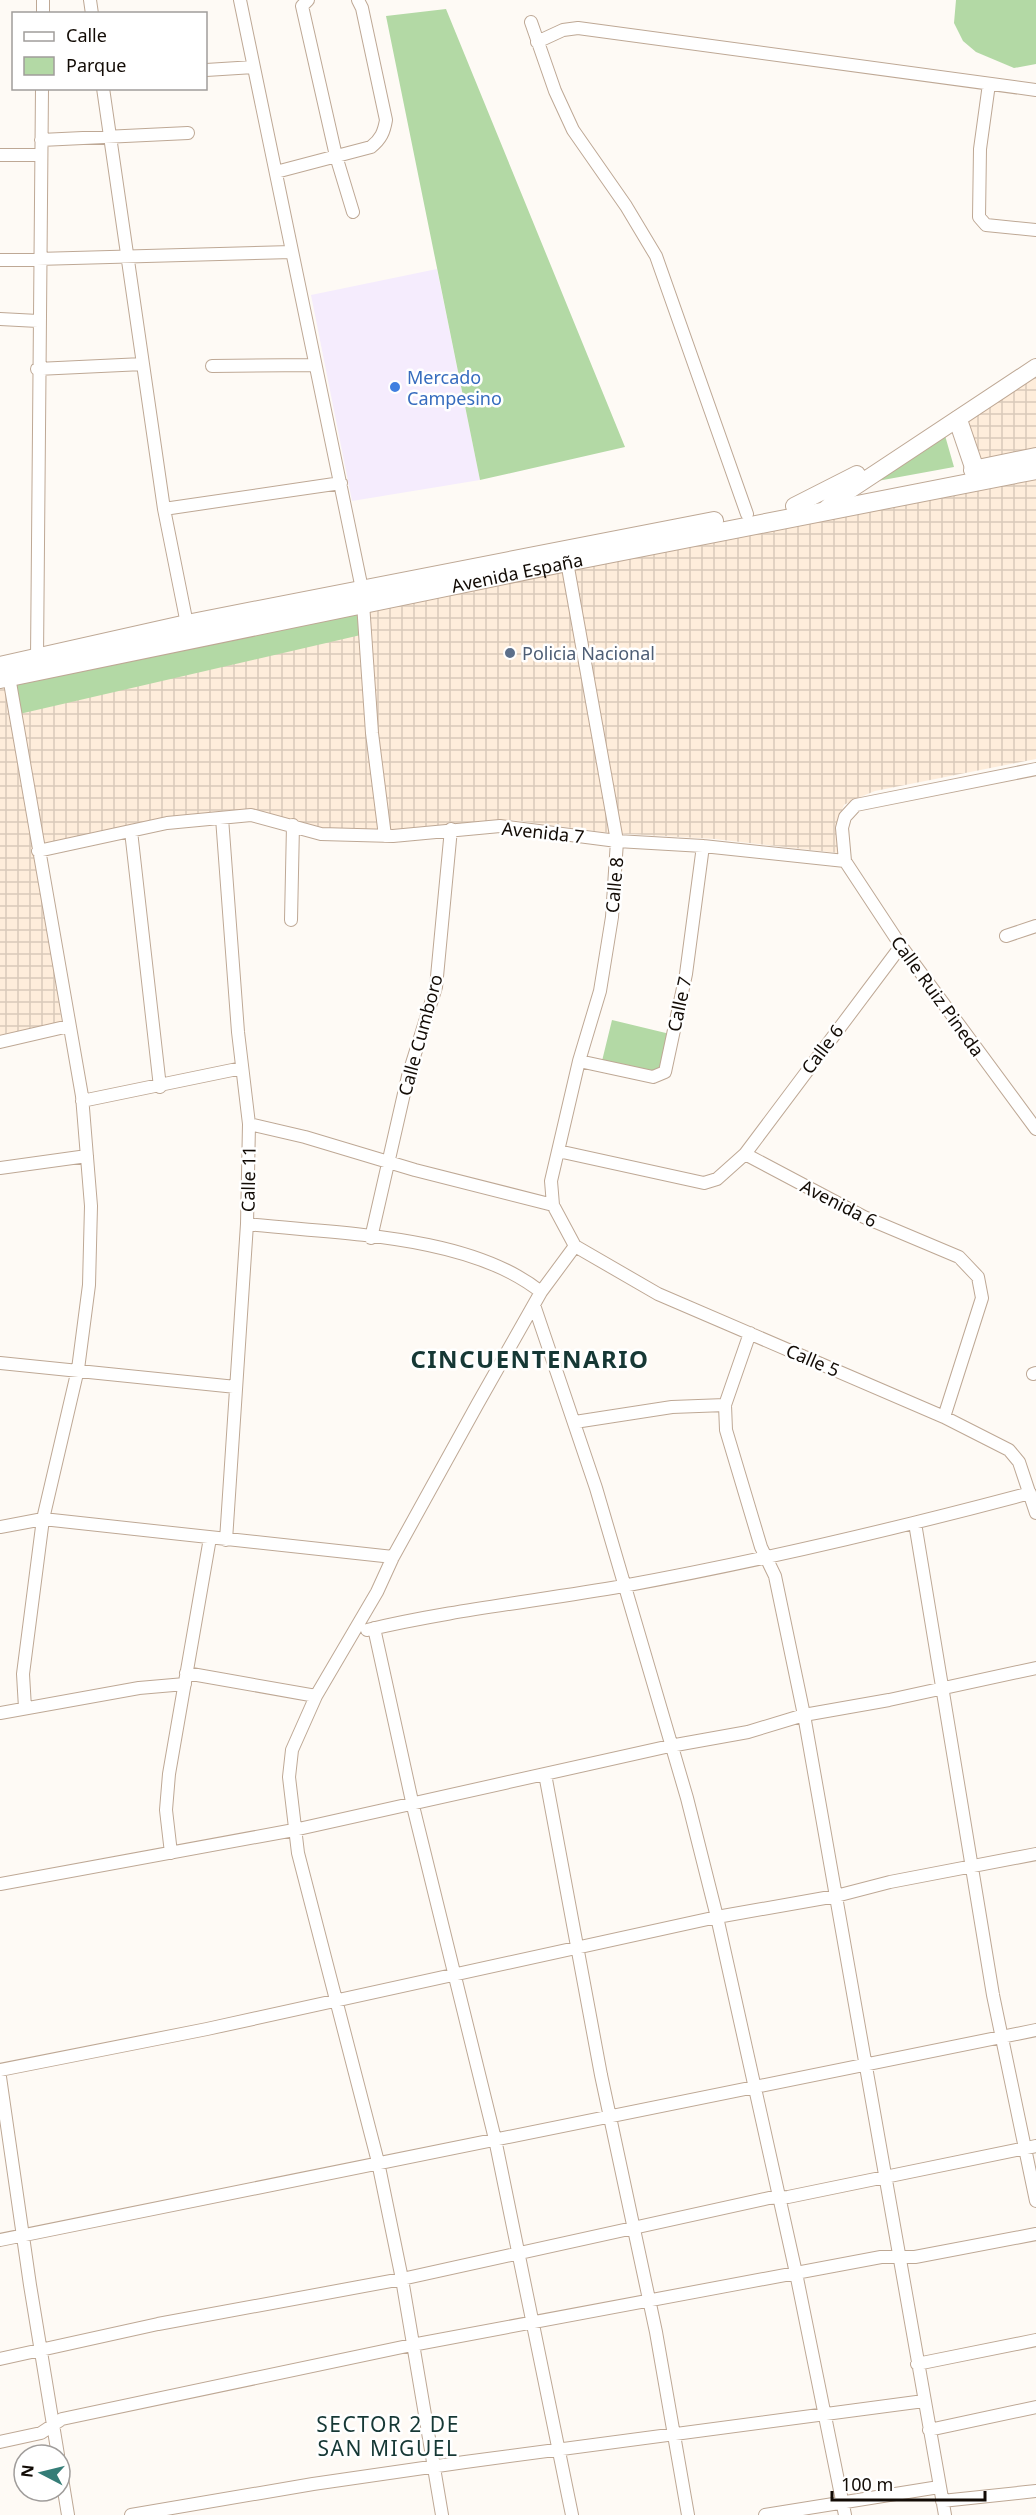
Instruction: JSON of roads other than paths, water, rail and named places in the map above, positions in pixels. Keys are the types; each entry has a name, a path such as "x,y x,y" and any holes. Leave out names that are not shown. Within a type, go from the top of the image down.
{"highway":[{"path":"958,420 975,470"},
{"name":"Avenida España","path":"4,672 37,658 363,597 747,514 1036,456"},
{"name":"Avenida España","path":"363,597 567,562 1036,470"},
{"name":"Avenida España","path":"4,672 189,631"}],"main road":[{"path":"822,512 841,496 914,446 958,420 1036,367"},
{"path":"794,506 914,446"}],"street":[{"path":"240,0 363,597 372,733 385,836"},
{"path":"308,0 303,6 336,156 352,212"},
{"path":"276,172 371,147 379,141 386,120 362,8 358,0"},
{"path":"531,22 573,130 626,206 656,256 747,514"},
{"path":"537,42 563,30 578,28 1036,90"},
{"path":"207,70 254,67"},
{"path":"989,84 980,149 979,217 986,225 1036,230"},
{"path":"37,658 37,369 42,90"},
{"path":"103,90 164,509 189,631"},
{"path":"41,140 188,134"},
{"path":"0,155 41,155"},
{"path":"0,260 292,252"},
{"path":"0,319 38,321"},
{"path":"37,369 143,364"},
{"path":"212,366 314,364"},
{"path":"164,509 341,483"},
{"name":"Calle 8","path":"553,1205 551,1181 579,1060 600,991 612,917 617,841 567,562"},
{"path":"4,672 82,1101 92,1206 89,1285 78,1369 43,1520 23,1674 26,1708"},
{"path":"845,861 842,828 844,817 856,805 1036,769"},
{"name":"Avenida 7","path":"38,851 167,823 251,815 321,834 385,836 451,829 522,828 617,841 702,846 845,861"},
{"name":"Calle 11","path":"222,818 242,1068 249,1124 247,1224 226,1540"},
{"path":"291,920 292,825"},
{"name":"Calle Cumboro","path":"371,1238 408,1076 436,987 451,829"},
{"path":"131,831 160,1087"},
{"name":"Calle 7","path":"579,1060 653,1077 665,1072 686,974 702,846"},
{"name":"Calle Ruiz Pineda","path":"845,861 901,946 1036,1129"},
{"path":"1006,936 1036,926"},
{"name":"Calle 6","path":"745,1154 901,946"},
{"path":"0,1042 69,1026"},
{"path":"82,1101 160,1087 242,1068"},
{"path":"249,1124 305,1137 388,1162 553,1205 575,1246 541,1292 393,1557 377,1592 316,1696 292,1750 289,1777 294,1830 378,2162 402,2279 442,2515"},
{"path":"558,1151 704,1183 717,1179 745,1154"},
{"name":"Avenida 6","path":"745,1154 864,1217 959,1257 970,1266 978,1277 982,1298 944,1417"},
{"path":"0,1168 87,1156"},
{"path":"247,1224 438,1248 484,1260 522,1277 541,1292"},
{"name":"Calle 5","path":"575,1246 658,1294 944,1417 1009,1450 1019,1462 1036,1513"},
{"path":"534,1305 575,1422 670,1746 717,1917 796,2273 845,2515"},
{"path":"750,1333 725,1405 726,1430 733,1462 765,1557 775,1576 804,1715 897,2257 945,2515"},
{"path":"0,1363 78,1369 236,1387"},
{"path":"575,1422 672,1407 725,1405"},
{"path":"353,1633 624,1586 765,1557 915,1523 1030,1493"},
{"path":"0,1527 43,1520 393,1557"},
{"path":"915,1523 1002,2037 1031,2147 1036,2201"},
{"path":"171,1853 167,1800 185,1679 210,1538"},
{"path":"374,1628 413,1806 495,2139 572,2515"},
{"path":"0,1884 413,1806 670,1746 748,1732 804,1715 1036,1668"},
{"path":"0,1713 185,1679 316,1696"},
{"path":"545,1774 610,2116 650,2301 688,2515"},
{"path":"0,2070 338,2000 717,1917 836,1896 972,1865 1036,1854"},
{"path":"0,2240 1036,2030"},
{"path":"0,2077 22,2235 56,2443"},
{"path":"0,2359 147,2326 402,2279 519,2252 1031,2147"},
{"path":"0,2442 40,2433 62,2419 412,2345 796,2273 897,2257 915,2257 1036,2234"},
{"path":"917,2364 1036,2340"},
{"path":"131,2515 434,2466 675,2436 924,2401"},
{"path":"929,2430 1036,2407"},
{"path":"765,2515 939,2487"},
{"path":"942,2501 1036,2492"}],"place":[{"name":"Mercado Campesino","path":"395,387"},
{"name":"Policia Nacional","path":"510,653"}],"district":[{"name":"CINCUENTENARIO","path":"530,1358"},
{"name":"SECTOR 2 DE SAN MIGUEL","path":"388,2436"}]}
